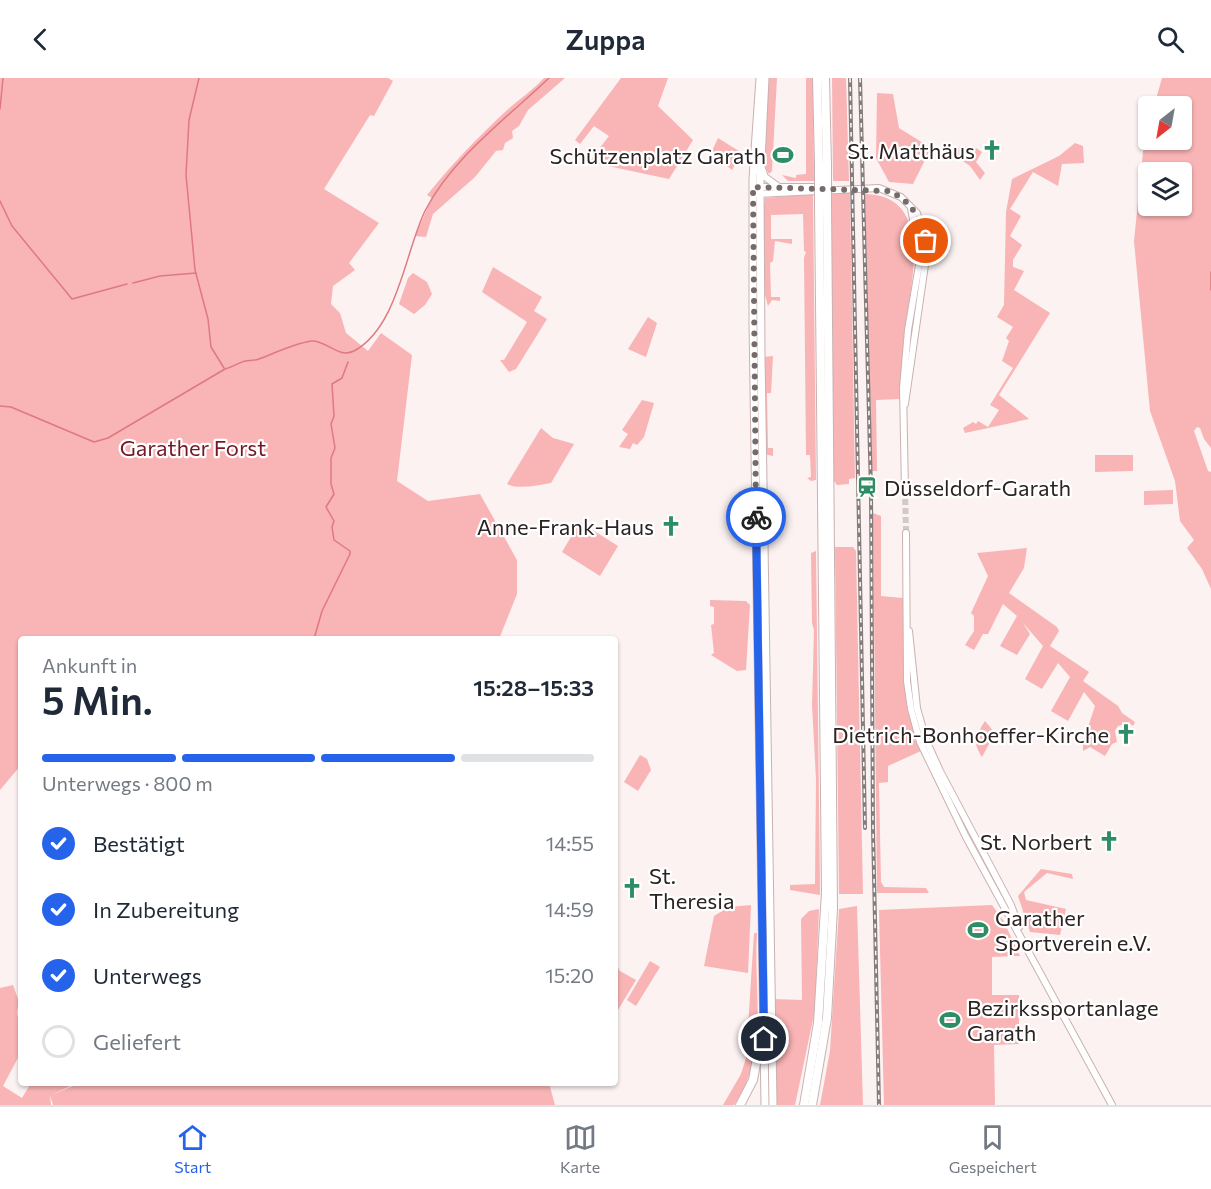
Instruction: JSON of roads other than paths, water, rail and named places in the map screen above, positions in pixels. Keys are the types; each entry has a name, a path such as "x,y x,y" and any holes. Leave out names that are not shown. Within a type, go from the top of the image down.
{"highway":[{"path":"817,78 823,165"},
{"path":"804,1105 818,1023 830,892 823,203 825,78"},
{"path":"812,1105 821,1058 831,968 829,909"},
{"path":"740,1105 753,1080 764,1021"},
{"path":"816,1105 824,1064 821,1058"}],"main road":[{"path":"763,78 761,165 757,191 773,1105"},
{"path":"763,78 757,191 754,469 765,1105"},
{"path":"761,165 765,177 780,187"},
{"path":"757,191 780,187 889,191 901,197 917,213 927,251 905,404 905,490"},
{"path":"757,191 839,189"},
{"path":"906,533 908,627 917,708 926,740 1011,905 1021,936 1112,1105"}],"waterway":[{"path":"0,109 3,78"},
{"path":"199,78 189,120 186,175 195,270 208,319 211,347 224,368"},
{"path":"0,406 11,407 94,442 108,438 225,369 242,362 257,360 291,346 311,341 316,341 342,353 354,351 369,340 391,307 418,228 436,192 465,156 549,78"},
{"path":"0,201 12,226 72,299 127,284"},
{"path":"1211,272 1211,290"},
{"path":"133,283 160,276 196,273"},
{"path":"315,636 322,611 350,554 350,551 334,540 332,527 334,521 326,507 334,494 331,484 331,458 335,448 331,424 334,416 332,384 342,378 348,362"}],"tunnel":[{"path":"905,490 906,533"}],"railway":[{"path":"850,78 865,828"},
{"path":"860,78 871,490 873,829 879,1105"}],"place":[{"name":"St. Matthäus","path":"992,150"},
{"name":"Schützenplatz Garath","path":"783,155"},
{"name":"Düsseldorf-Garath","path":"867,487"},
{"name":"Anne-Frank-Haus","path":"671,526"},
{"name":"Dietrich-Bonhoeffer-Kirche","path":"1126,734"},
{"name":"St. Norbert","path":"1109,841"},
{"name":"St. Theresia","path":"632,888"},
{"name":"Garather Sportverein e.V.","path":"978,930"},
{"name":"Bezirkssportanlage Garath","path":"950,1020"}],"park label":[{"name":"Garather Forst","path":"193,447"}]}
